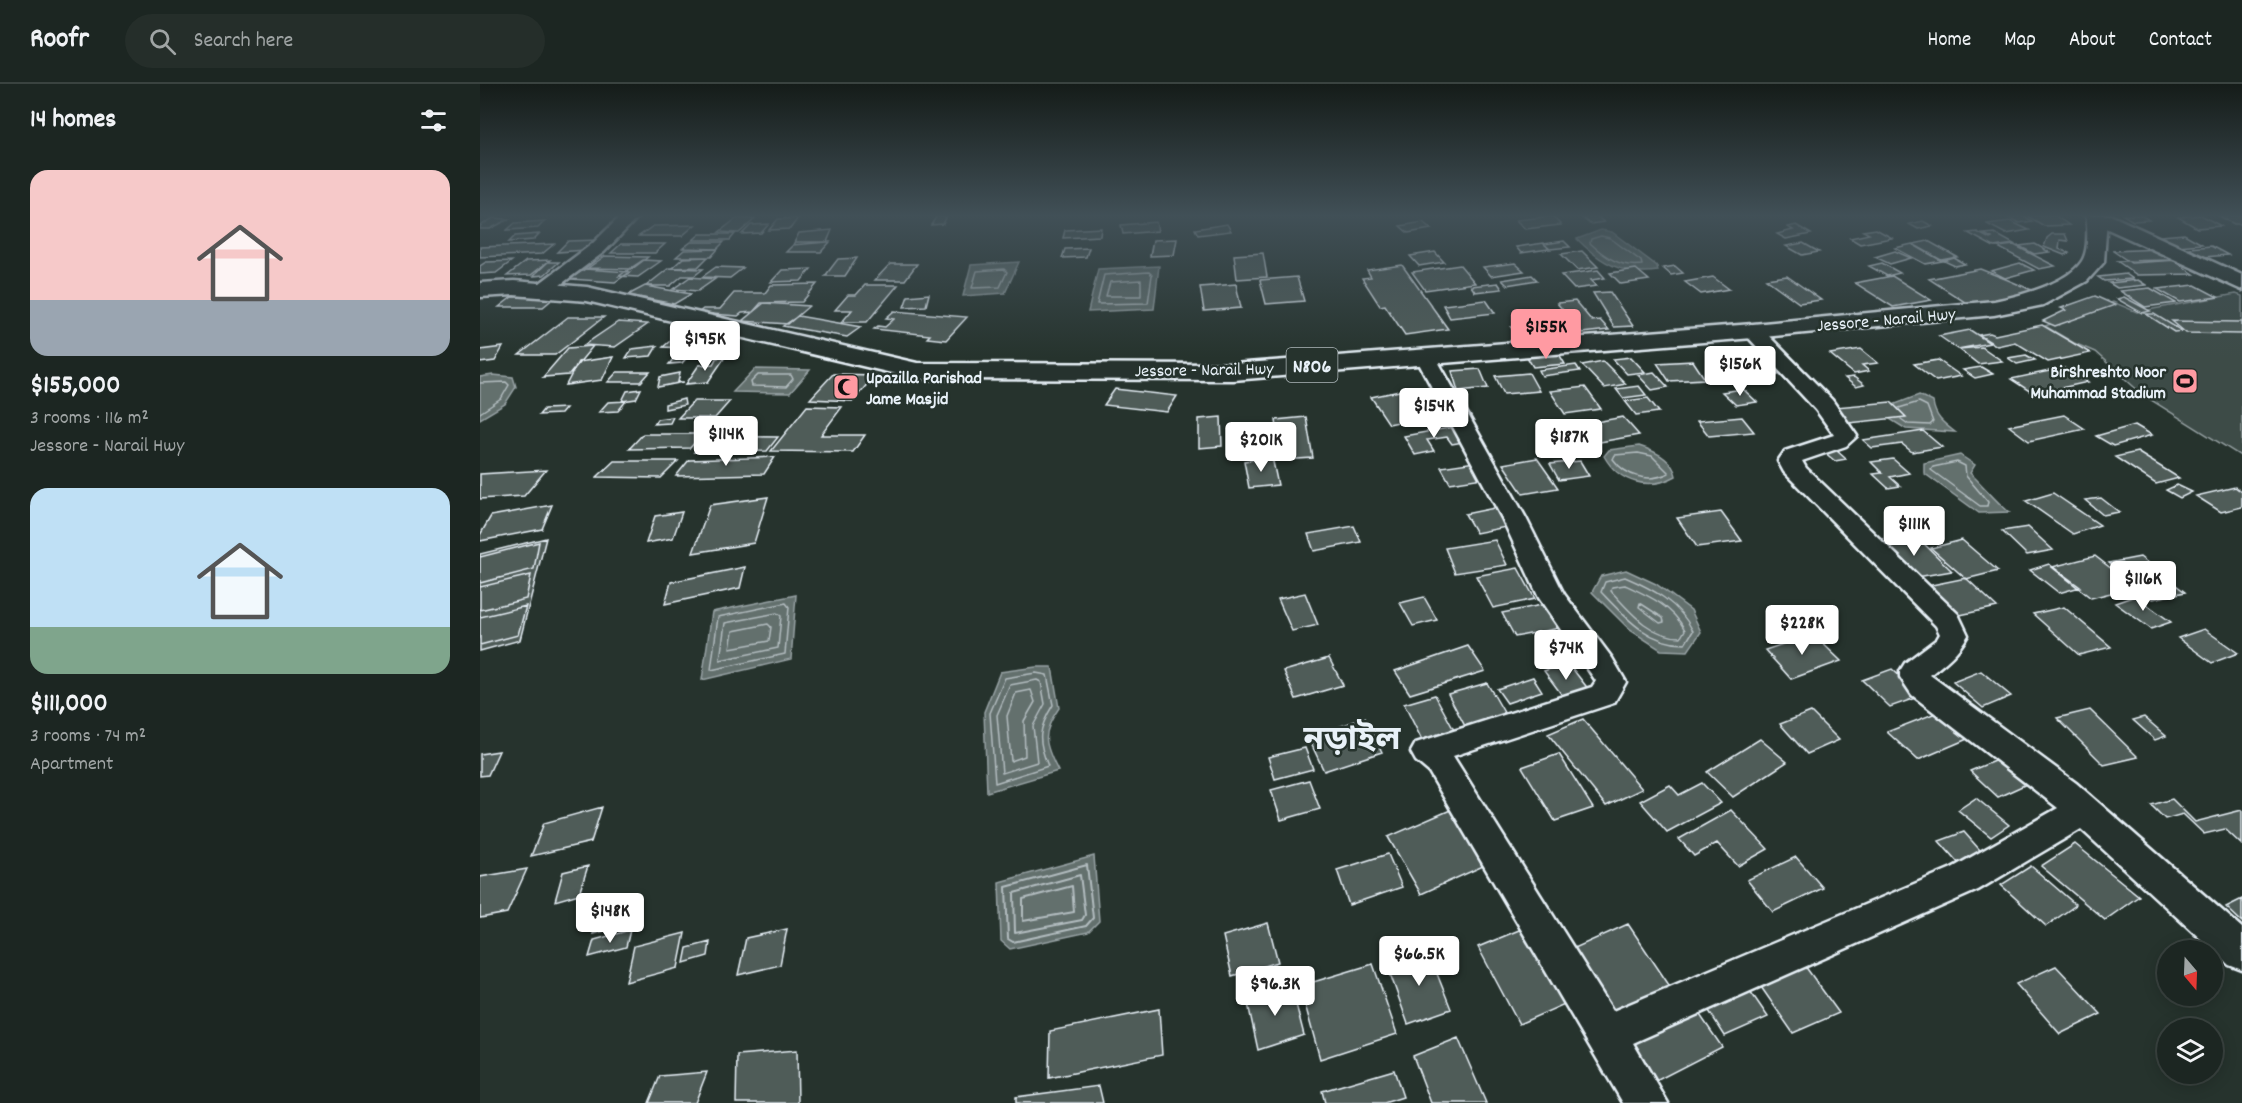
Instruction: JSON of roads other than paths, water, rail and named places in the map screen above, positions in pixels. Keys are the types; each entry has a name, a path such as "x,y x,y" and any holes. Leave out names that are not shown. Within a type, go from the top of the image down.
{"main road":[{"name":"Jessore - Narail Hwy","path":"480,290 514,288 587,294 917,371 1233,372 1950,313 2035,300 2079,276 2091,263"},
{"path":"2200,263 2242,283"}],"street":[{"path":"542,290 579,263"},
{"path":"1753,331 1824,405 1846,436 1841,442 1809,448 1793,456 1790,462 1796,472 1948,621 1954,635 1947,646 1915,671 1915,677 1923,687 2083,810 2242,952"},
{"path":"1425,356 1518,527 1553,598 1611,682 1603,695 1427,752 1440,763 1647,1103"},
{"path":"1604,1035 1965,879 2083,810"}],"water":[{"path":"1019,263 1005,293 963,296 971,265"},
{"path":"1607,263 1652,263 1657,266 1658,271 1634,271"},
{"path":"1159,266 1154,309 1088,312 1098,269"},
{"path":"755,369 810,370 790,393 733,392"},
{"path":"493,375 513,377 516,387 505,404 480,419 480,377"},
{"path":"1919,395 1933,402 1940,419 1955,432 1906,429 1885,416 1890,406"},
{"path":"1639,446 1667,460 1676,476 1655,483 1636,482 1618,473 1604,456 1609,450"},
{"path":"1960,455 1975,465 1970,473 2009,512 1979,513 1924,473 1924,463"},
{"path":"1626,570 1656,584 1691,610 1701,632 1688,651 1661,650 1630,630 1592,592 1601,576"},
{"path":"796,595 791,659 702,680 712,612"},
{"path":"1052,667 1059,708 1049,725 1046,739 1058,771 987,792 984,712 1000,672"},
{"path":"1094,856 1099,921 1088,932 1010,949 1001,941 999,882"}],"place":[{"name":"BirShreshto Noor Muhammad Stadium","path":"2185,381"},
{"name":"Upazilla Parishad Jame Masjid","path":"846,387"}],"district":[{"name":"নড়াইল","path":"1352,737"}]}
